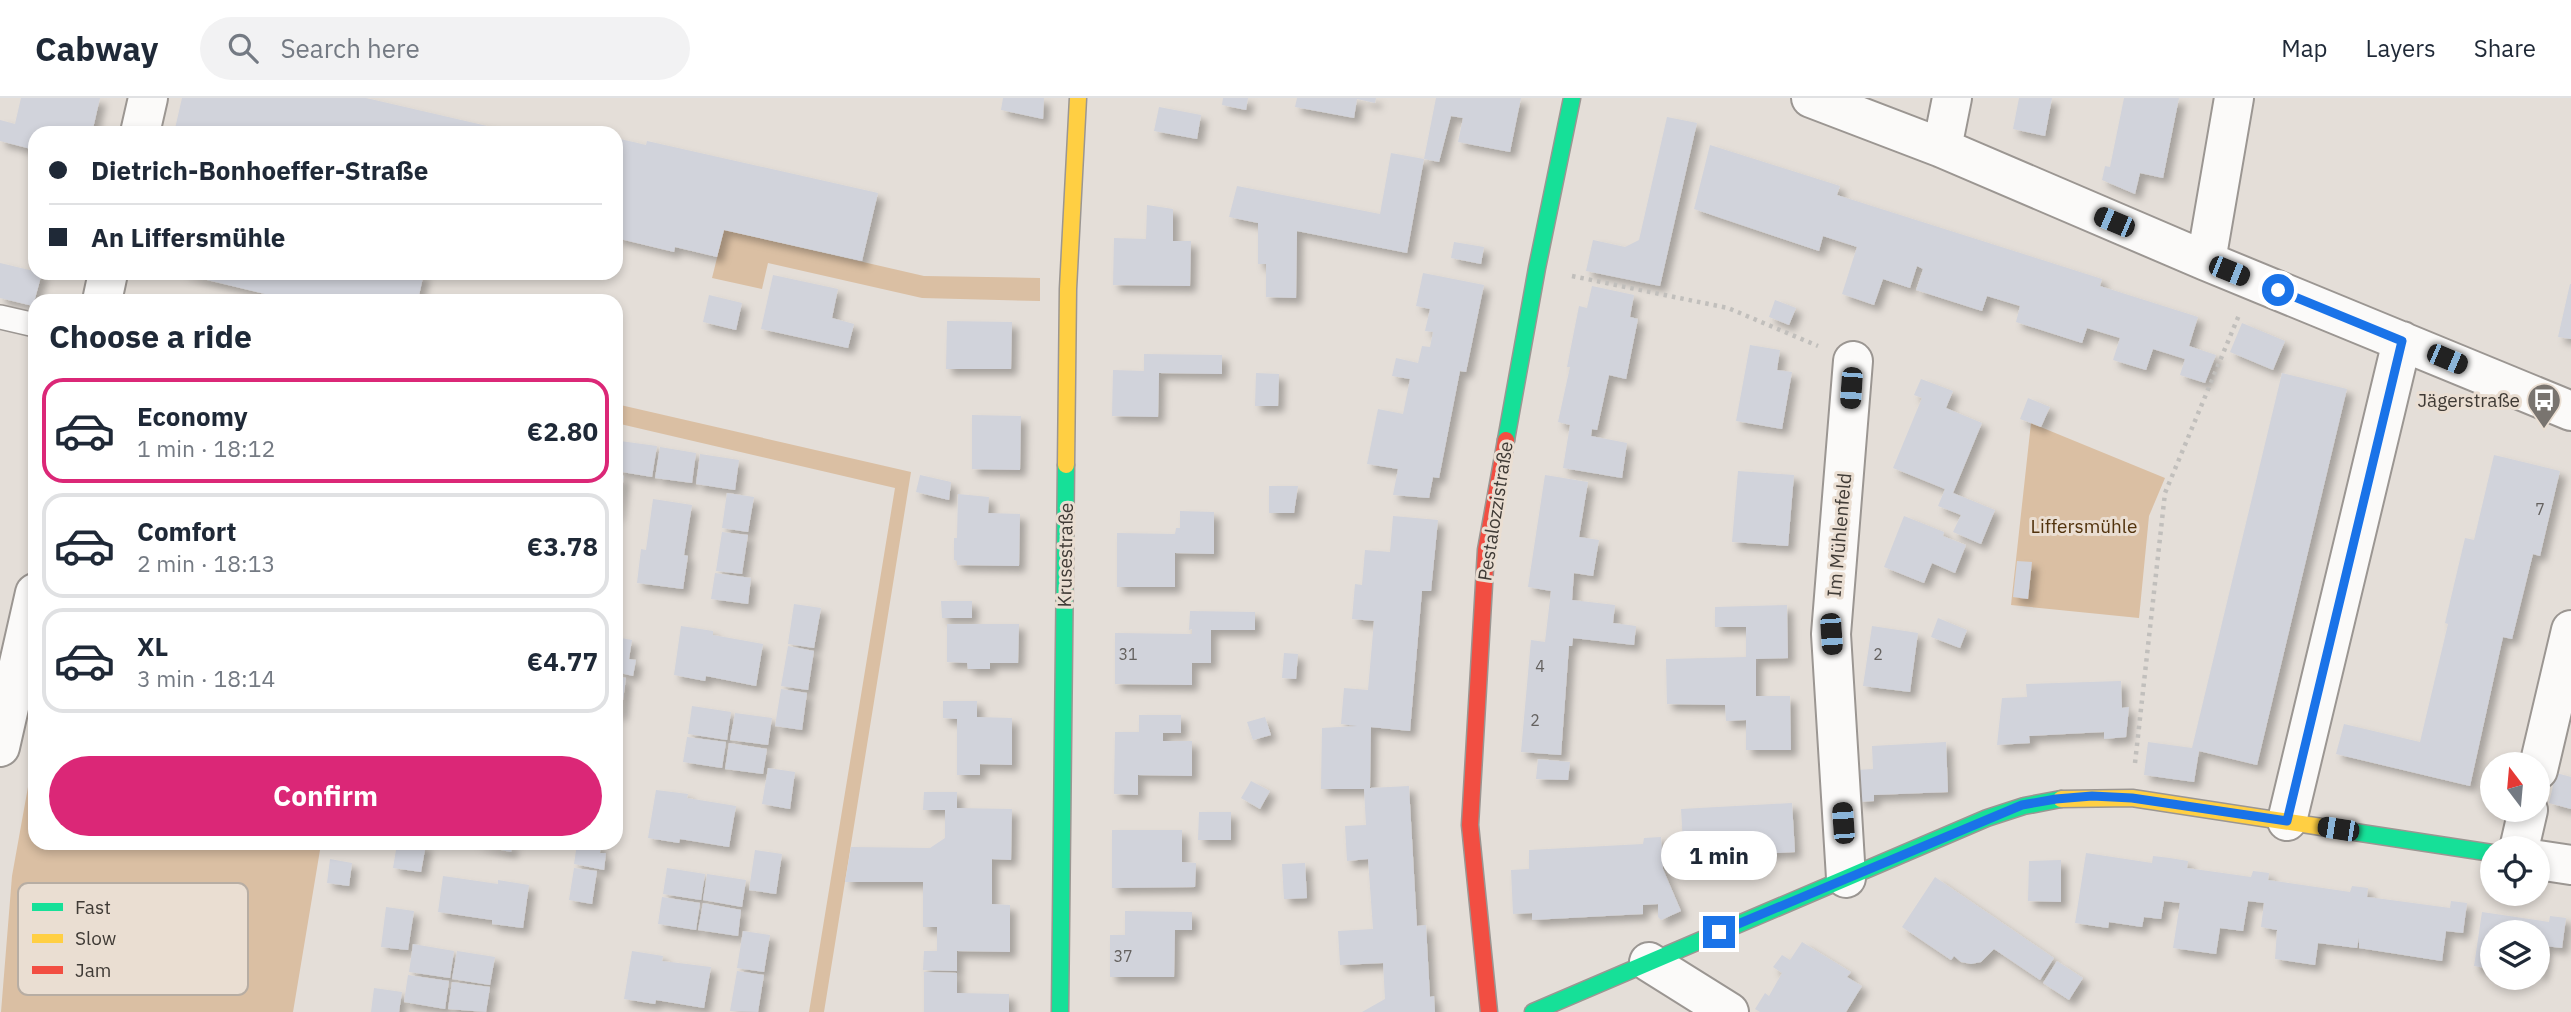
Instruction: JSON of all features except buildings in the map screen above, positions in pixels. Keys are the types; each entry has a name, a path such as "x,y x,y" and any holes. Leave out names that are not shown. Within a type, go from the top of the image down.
{"street":[{"path":"142,126 148,98"},
{"name":"Krusestraße","path":"1059,1012 1068,289 1078,98"},
{"name":"Pestalozzistraße","path":"1489,1012 1470,825 1485,564 1537,268 1573,98"},
{"path":"1811,98 1942,148 2206,261 2571,411"},
{"path":"1942,148 1952,98"},
{"path":"2206,261 2234,98"},
{"path":"2287,821 2402,341"},
{"name":"Im Mühlenfeld","path":"1846,878 1831,634 1853,361"},
{"path":"0,747 28,624"},
{"path":"2542,752 2571,630"},
{"path":"1533,1012 2022,805 2056,799 2092,796 2132,798 2480,851"},
{"path":"2550,862 2571,865"},
{"path":"1649,962 1729,1012"}],"lane":[{"path":"0,317 28,323"}],"path":[{"path":"1537,268 1728,308 1853,361"},
{"path":"2132,798 2165,493 2253,280"}],"green space":[{"path":"724,230 924,276 1040,278 1040,301 922,298 768,263 762,289 712,278"},
{"path":"623,406 911,472 824,1012 809,1012 895,488 623,425"},
{"name":"Liffersmühle","path":"2031,423 2165,478 2149,516 2139,618 2011,605"},
{"path":"28,787 28,850 320,850 293,1012 1,1012 12,876"}],"traffic: fast":[{"path":"1506,440 1537,268 1572,98"},
{"path":"1060,1012 1066,465"},
{"path":"1533,1012 1987,818 2024,806 2061,799"},
{"path":"2348,831 2480,851"}],"traffic: slow":[{"path":"1066,465 1068,289 1078,98"},
{"path":"2061,799 2132,798 2348,831"}],"traffic: jam":[{"path":"1489,1012 1470,825 1486,550 1506,440"}],"place":[{"name":"Jägerstraße","path":"2544,430"}],"route":[{"path":"1719,932 2022,805 2092,796 2132,798 2287,821 2402,341 2278,290"}]}
